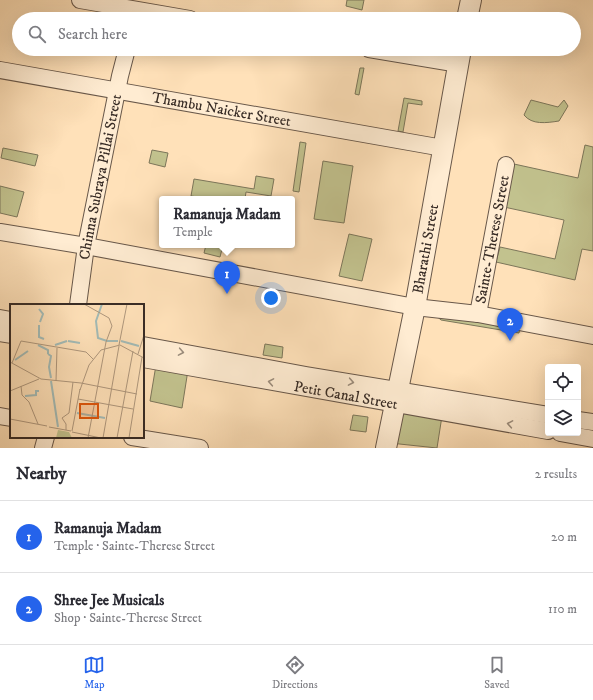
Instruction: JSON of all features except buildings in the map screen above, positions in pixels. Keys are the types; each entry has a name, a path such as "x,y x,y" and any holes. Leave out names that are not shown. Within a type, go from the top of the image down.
{"street":[{"path":"80,0 149,12"},
{"path":"468,12 471,0"},
{"name":"Chinna Subraya Pillai Street","path":"78,304 86,246 117,90 125,56"},
{"path":"448,56 460,57"},
{"name":"Bharathi Street","path":"386,448 415,307 460,57"},
{"name":"Thambu Naicker Street","path":"0,70 443,148"},
{"name":"Sainte-Therese Street","path":"478,314 506,165"},
{"name":"Sainte-Therese Street","path":"0,232 86,246 415,307 478,314 593,336"},
{"path":"0,318 10,320"},
{"path":"0,333 10,335"},
{"name":"Petit Canal Street","path":"144,345 396,397 545,430"},
{"name":"Petit Canal Street","path":"144,359 396,397 545,415"},
{"path":"0,416 10,418"},
{"path":"581,420 593,422"},
{"path":"576,436 593,439"},
{"path":"43,448 46,438"},
{"path":"138,438 200,448"}],"green space":[{"path":"347,0 364,0 362,10 346,6"},
{"path":"360,68 364,68 359,95 355,94"},
{"path":"404,98 422,101 422,105 408,103 403,132 398,131"},
{"path":"531,100 558,107 564,100 568,106 559,121 544,123 535,122 524,115"},
{"path":"300,142 306,143 299,192 293,191"},
{"path":"585,145 593,147 593,251 582,249 575,280 496,262 500,247 555,259 564,220 504,207 514,164 578,178"},
{"path":"3,148 38,155 35,166 1,158"},
{"path":"152,150 168,153 165,167 149,163"},
{"path":"323,161 353,166 344,223 314,219"},
{"path":"256,176 274,179 271,196 246,192 245,196 191,196 194,179 254,189"},
{"path":"0,186 24,192 17,217 0,213"},
{"path":"349,234 372,239 362,281 339,276"},
{"path":"205,248 222,248 220,257 204,253"},
{"path":"432,312 520,327 519,333 441,320"},
{"path":"265,344 283,347 282,358 263,355"},
{"path":"156,365 188,370 182,408 150,401"},
{"path":"397,407 442,416 437,448 390,443"},
{"path":"353,415 368,417 366,432 350,430"}],"waterway":[{"path":"581,429 593,431"}],"place":[{"name":"Ramanuja Madam","path":"227,294"},
{"name":"Shree Jee Musicals","path":"510,341"}]}
